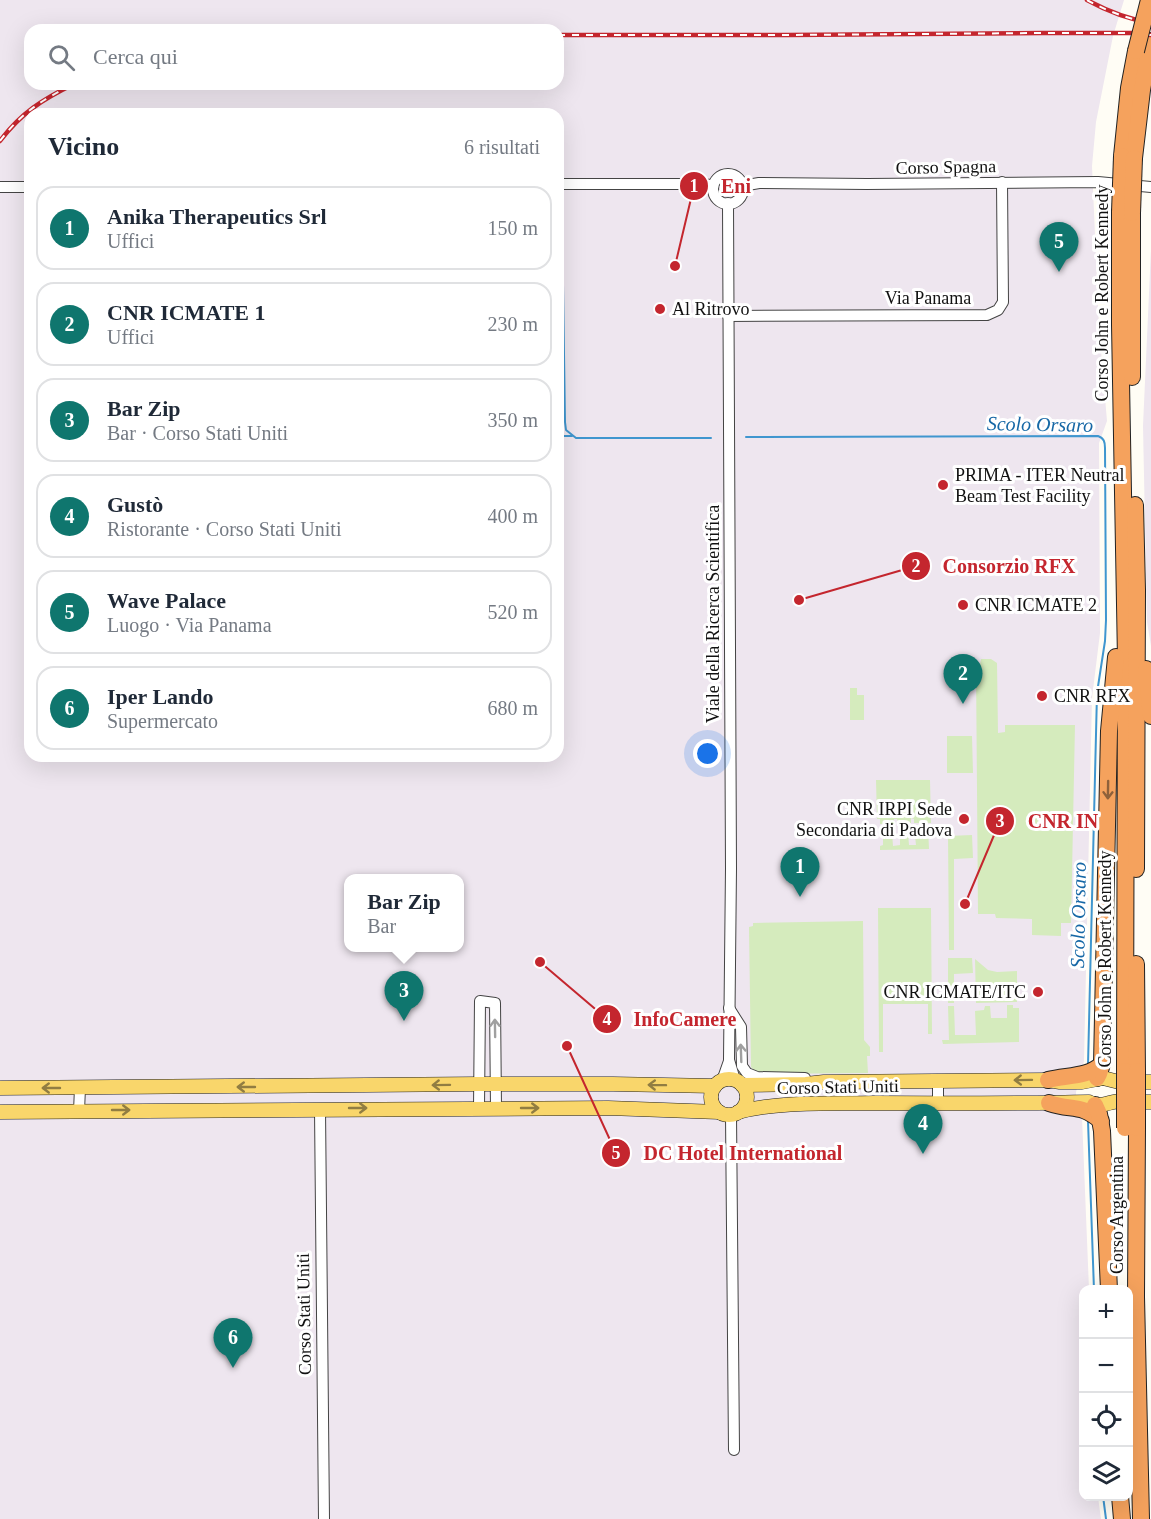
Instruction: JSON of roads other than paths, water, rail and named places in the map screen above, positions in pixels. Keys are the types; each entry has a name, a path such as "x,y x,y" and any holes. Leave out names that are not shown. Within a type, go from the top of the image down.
{"highway":[{"name":"Corso John e Robert Kennedy","path":"1131,1128 1127,1075 1126,660 1120,325 1128,157 1142,90 1149,0"},
{"name":"Corso John e Robert Kennedy","path":"1126,213 1137,590 1135,933 1127,1075"},
{"path":"1048,1080 1081,1076 1091,1072 1096,1074 1109,732 1124,558"},
{"path":"1137,590 1151,716"},
{"path":"1049,1103 1090,1112 1102,1107 1108,1285"},
{"name":"Corso Argentina","path":"1127,1285 1131,1128"},
{"name":"Corso Argentina","path":"1131,1128 1141,1519"},
{"path":"1149,1519 1151,1488"},
{"path":"1120,1501 1122,1519"},
{"path":"1129,1501 1129,1519"}],"main road":[{"path":"1102,1107 1085,1093 1086,1087 1096,1074 1108,1079 1127,1075 1151,1082"},
{"name":"Corso Stati Uniti","path":"0,1088 806,1084 1048,1080"},
{"path":"729,1083 747,1093 742,1110 729,1113 716,1109 711,1093 729,1083"},
{"name":"Corso Stati Uniti","path":"0,1112 620,1108 729,1113 758,1107 827,1104 1049,1103 1102,1107 1151,1102"}],"street":[{"name":"Corso Spagna","path":"564,184 713,185 718,177 727,174 739,179 742,186 759,183 1098,182 1151,187"},
{"name":"Via Panama","path":"728,316 987,315 998,309 1003,302 1002,182"},
{"path":"713,185 717,199 728,203 738,200 742,186"},
{"path":"0,187 24,187"},
{"name":"Viale della Ricerca Scientifica","path":"728,203 731,862 729,1083"},
{"path":"480,1108 480,1000 495,1003 496,1108"},
{"path":"729,1008 741,1027 742,1066 747,1073 758,1077 805,1078 824,1082"},
{"path":"938,1081 938,1103"},
{"path":"79,1111 80,1088"},
{"name":"Corso Stati Uniti","path":"320,1109 324,1519"},
{"path":"729,1113 734,1450"}],"waterway":[{"name":"Scolo Orsaro","path":"564,353 566,430 576,438 711,438"},
{"path":"564,436 572,436"},
{"name":"Scolo Orsaro","path":"746,437 1098,436 1104,440 1106,620 1097,693 1088,1065"},
{"name":"Scolo Orsaro","path":"1088,1121 1094,1285"},
{"name":"Scolo Orsaro","path":"1104,1501 1106,1519"}],"railway":[{"path":"1087,0 1118,14 1151,23"},
{"path":"564,35 1042,33 1151,35"},
{"path":"33,108 62,90"},
{"path":"0,141 24,115"}],"place":[{"name":"Eni","path":"675,266"},
{"name":"Wave Palace","path":"1059,272"},
{"name":"Al Ritrovo","path":"660,309"},
{"name":"PRIMA - ITER Neutral Beam Test Facility","path":"943,485"},
{"name":"Consorzio RFX","path":"799,600"},
{"name":"CNR ICMATE 2","path":"963,605"},
{"name":"CNR RFX","path":"1042,696"},
{"name":"CNR ICMATE 1","path":"963,704"},
{"name":"CNR IRPI Sede Secondaria di Padova","path":"964,819"},
{"name":"Anika Therapeutics Srl","path":"800,897"},
{"name":"CNR IN","path":"965,904"},
{"name":"InfoCamere","path":"540,962"},
{"name":"CNR ICMATE/ITC","path":"1038,992"},
{"name":"Bar Zip","path":"404,1021"},
{"name":"DC Hotel International","path":"567,1046"},
{"name":"Gustò","path":"923,1154"},
{"name":"Iper Lando","path":"233,1368"}]}
